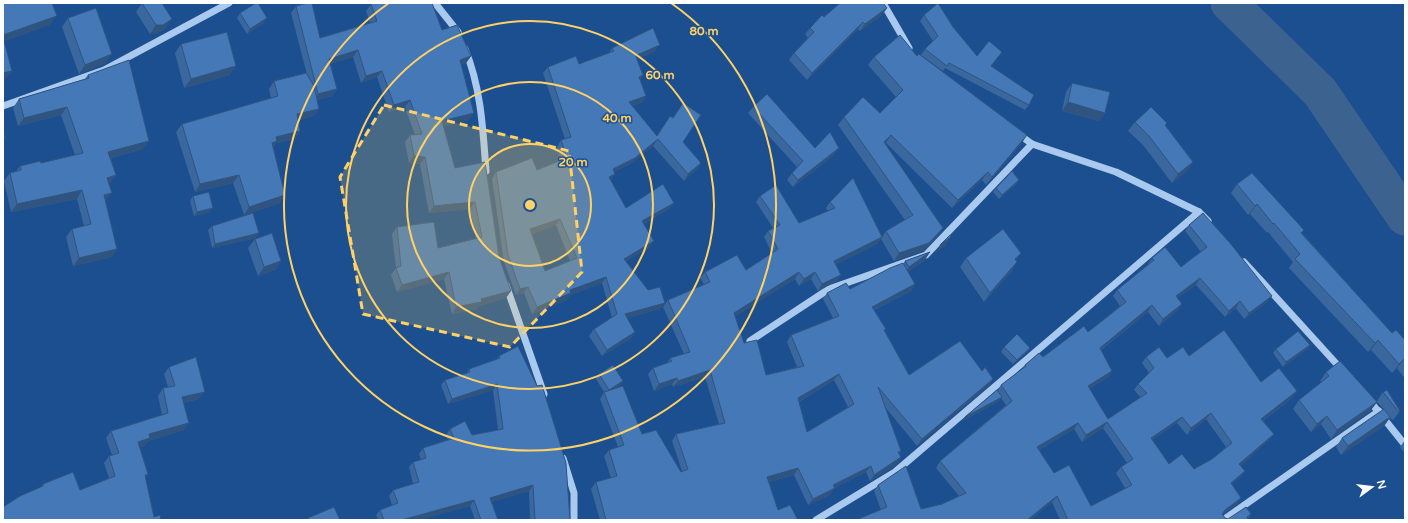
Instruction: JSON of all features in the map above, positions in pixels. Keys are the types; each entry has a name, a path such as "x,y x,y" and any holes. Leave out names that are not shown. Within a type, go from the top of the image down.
{"street":[{"path":"3,106 104,70 229,3"},
{"path":"435,3 456,28 471,62 482,115 486,176"},
{"path":"884,3 913,55"},
{"path":"1013,130 1032,144 1116,172 1199,212 1215,230"},
{"path":"750,341 829,289 926,255 1032,144"},
{"path":"816,520 895,472 1199,212"},
{"path":"1236,253 1348,376"},
{"path":"504,278 548,404"},
{"path":"1363,394 1379,411 1405,445"},
{"path":"1223,520 1379,411"},
{"path":"561,449 574,493 574,520"}],"highlighted area":[{"path":"384,105 569,151 582,272 510,347 363,314 340,177"}],"building":[{"path":"3,3 52,3 57,16 3,35"},
{"path":"142,3 162,3 172,19 163,25 156,25"},
{"path":"258,3 267,18 250,29 240,13"},
{"path":"312,3 320,38 377,21 371,4 372,3 432,3 442,30 457,25 471,56 460,60 474,113 442,121 455,168 485,162 499,257 511,291 481,299 482,302 456,307 449,272 402,285 396,268 401,266 397,227 434,222 438,248 482,237 475,202 434,206 425,157 414,156 410,135 422,134 410,100 394,105 382,71 366,76 358,50 329,59 337,89 318,94 296,6"},
{"path":"840,3 883,3 887,8 865,24 863,22 812,73 794,53 814,32 810,28 822,15 824,17"},
{"path":"938,3 953,27 977,56 989,41 1002,52 991,66 1034,95 1029,105 949,63 947,66 925,49 938,36 924,15"},
{"path":"96,8 112,54 85,65 68,18"},
{"path":"653,28 660,45 637,55 636,57 643,75 639,77 646,96 629,102 657,136 670,116 673,118 683,103 701,115 683,142 701,163 688,174 658,139 635,158 613,169 615,174 609,177 626,208 663,184 674,203 642,221 654,241 624,259 648,290 660,287 665,303 625,314 635,332 607,350 594,329 617,314 606,277 570,290 571,293 537,307 528,287 520,289 508,255 496,172 532,158 537,170 567,158 561,140 571,137 548,67 576,56 579,64 614,51 612,48","holes":["560,219 577,258 545,271 530,229"]},
{"path":"227,32 236,66 191,79 181,44"},
{"path":"900,35 917,56 919,54 1027,135 992,177 988,172 958,200 891,135 884,142 943,228 929,243 899,253 886,231 913,215 844,117 863,97 880,113 903,90 874,57"},
{"path":"3,37 12,71 3,73"},
{"path":"129,60 149,141 108,152 116,175 107,178 112,193 104,195 117,249 79,258 72,229 91,224 82,190 17,204 10,173 21,170 20,166 40,161 41,163 83,153 67,107 24,118 19,99 89,78 88,75"},
{"path":"306,73 314,86 319,109 297,114 300,131 276,137 277,141 272,143 285,195 249,207 239,175 200,184 182,124 278,96 274,81"},
{"path":"1072,83 1110,92 1105,113 1068,102"},
{"path":"767,94 815,148 830,132 839,148 798,180 792,173 803,161 753,107"},
{"path":"1151,107 1167,123 1165,125 1193,162 1178,174 1149,136 1135,122"},
{"path":"3,126 5,138 3,139"},
{"path":"1012,171 1019,180 1002,195 996,188"},
{"path":"1252,173 1304,230 1301,233 1392,333 1396,330 1405,340 1405,361 1404,359 1399,364 1378,340 1375,343 1295,259 1300,254 1257,204 1255,206 1237,184"},
{"path":"853,178 882,237 834,261 841,275 822,284 815,272 804,279 799,272 734,313 744,343 757,340 766,375 804,366 791,335 839,316 827,293 846,283 850,289 890,268 903,263 915,284 872,307 886,329 884,330 909,375 960,341 982,371 985,367 993,379 922,439 878,387 901,451 898,452 901,457 874,475 871,466 833,485 835,488 813,499 798,468 767,477 778,510 790,505 798,520 606,520 596,482 617,476 609,450 624,445 604,392 623,386 642,434 656,430 681,472 688,469 676,434 725,423 710,370 678,381 677,378 659,384 653,368 672,361 670,358 690,352 668,300 710,282 705,272 737,255 746,270 778,249 768,231 780,225 760,196 776,185 799,223 835,208 830,202","holes":["839,374 854,404 807,432 798,398"]},
{"path":"209,192 213,208 197,212 193,196"},
{"path":"253,213 259,233 215,244 212,226"},
{"path":"1203,213 1230,243 1272,296 1249,313 1240,301 1229,311 1200,278 1176,296 1182,304 1163,319 1152,305 1100,348 1112,371 1088,386 1108,419 1147,393 1138,384 1154,368 1146,357 1159,347 1167,358 1183,347 1189,356 1224,330 1261,382 1279,368 1297,391 1261,419 1274,434 1239,464 1245,471 1231,483 1241,498 1222,514 1228,519 1246,507 1251,514 1247,517 1248,520 1068,520 1057,496 1027,520 856,520 887,507 878,485 906,466 921,509 942,504 966,493 940,461 1012,401 1001,385 1026,366 1025,365 1039,353 1043,357 1084,326 1088,332 1126,302 1117,290 1154,260 1152,258 1165,247 1181,267 1207,247 1189,225","holes":["1211,413 1232,443 1212,459 1194,469 1182,454 1169,464 1151,438 1182,417 1191,428","1107,422 1133,459 1121,467 1132,485 1091,506 1069,465 1054,473 1037,447 1078,423 1086,435"]},
{"path":"1003,229 1021,253 1015,259 1017,262 990,293 966,258"},
{"path":"272,233 281,261 264,267 255,239"},
{"path":"950,235 951,237 940,245"},
{"path":"930,252 909,267 905,261"},
{"path":"1298,331 1310,345 1286,362 1276,349"},
{"path":"1017,334 1030,348 1017,360 1004,347"},
{"path":"518,346 537,386 542,385 566,463 570,520 535,520 533,485 490,498 498,520 481,520 474,500 402,520 384,520 380,510 398,503 393,490 419,482 413,462 426,458 423,448 454,438 450,429 465,421 472,435 503,429 497,384 452,399 445,380 470,372 469,369 500,358 499,356"},
{"path":"196,357 205,392 182,397 189,423 149,434 150,438 138,442 148,474 145,475 154,517 160,515 161,520 3,520 3,507 20,496 43,486 43,484 73,472 80,490 115,476 109,456 119,453 111,431 168,413 163,388 175,386 169,367"},
{"path":"1340,361 1377,402 1337,430 1327,416 1317,424 1299,400 1329,376 1326,372"},
{"path":"613,365 623,381 609,390 599,374"},
{"path":"997,390 1002,397 965,417"},
{"path":"1387,390 1400,411 1399,412 1383,392"},
{"path":"1384,409 1390,417 1348,446 1342,438"},
{"path":"334,507 340,520 309,520 308,518"}],"waterway":[{"path":"1229,3 1320,92 1405,217"}]}
